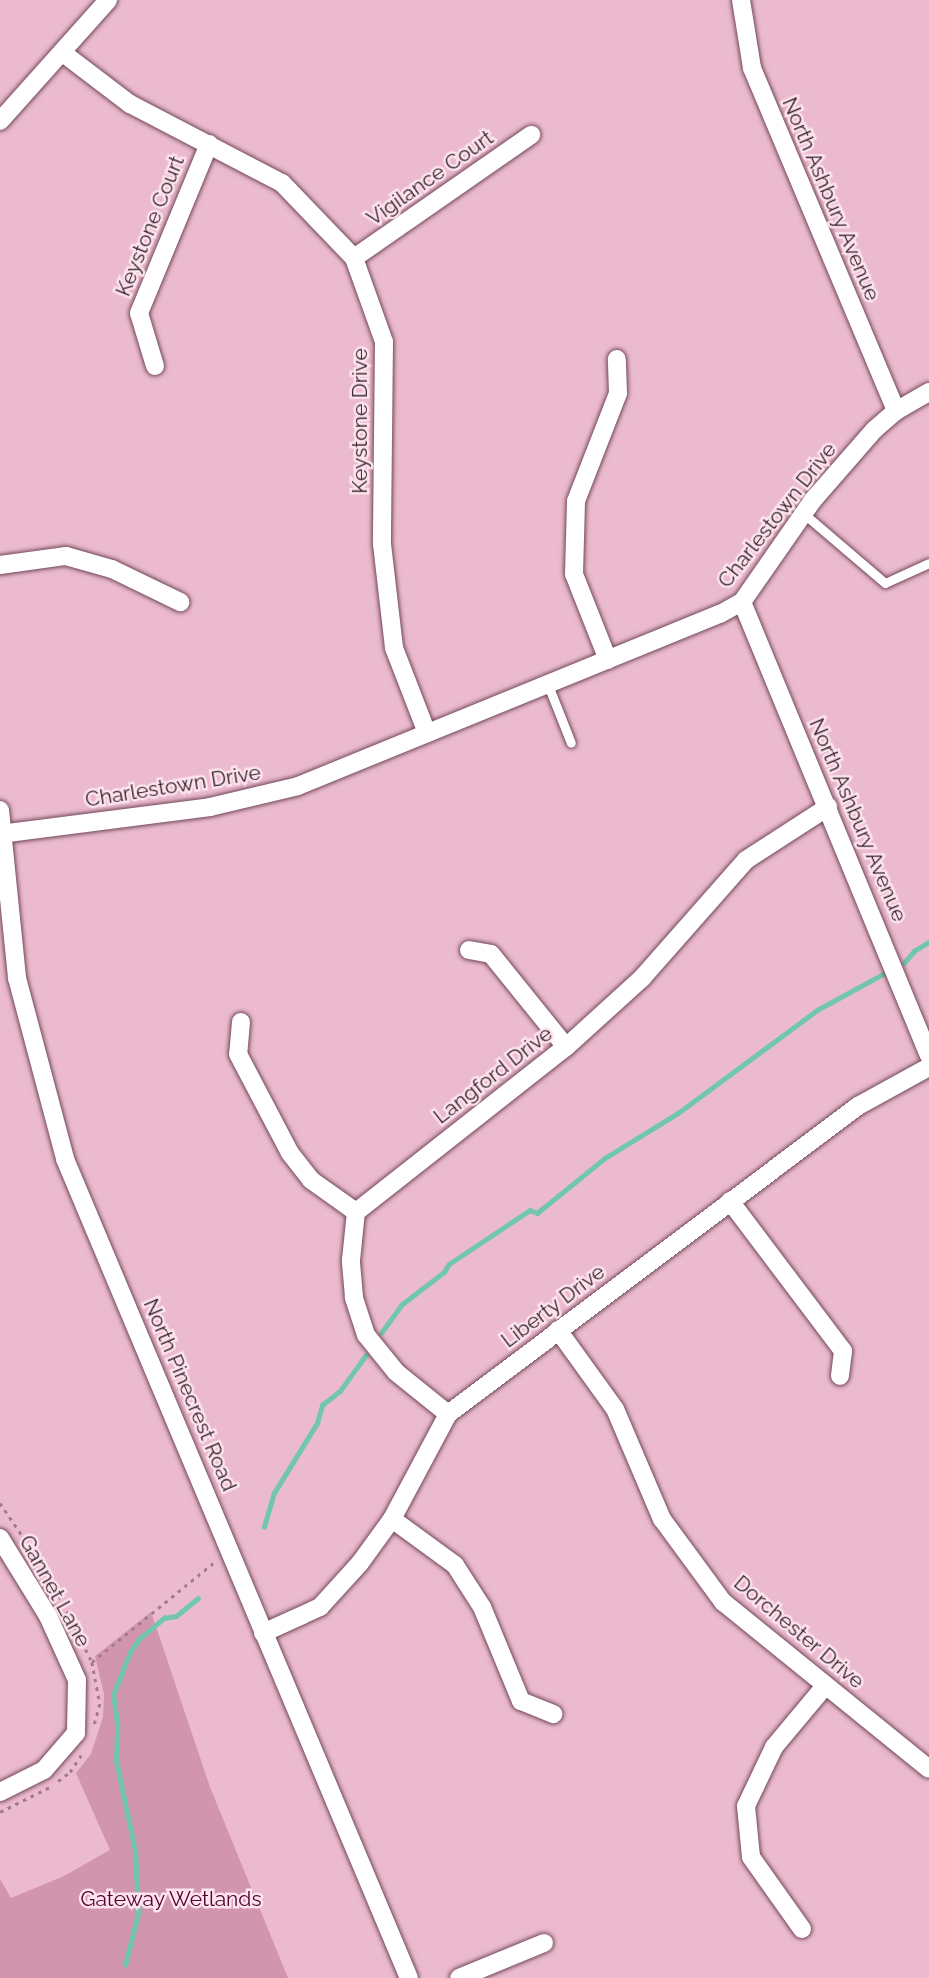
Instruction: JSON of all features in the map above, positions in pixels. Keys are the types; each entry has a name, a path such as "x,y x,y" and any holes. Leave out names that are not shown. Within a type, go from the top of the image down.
{"street":[{"path":"0,121 108,0"},
{"name":"North Ashbury Avenue","path":"741,0 751,68 896,411"},
{"name":"Keystone Drive","path":"63,53 130,104 282,183 354,258 384,342 382,544 394,648 427,733"},
{"name":"Vigilance Court","path":"354,258 531,135"},
{"name":"Keystone Court","path":"155,366 139,313 209,144"},
{"path":"608,660 574,574 576,501 618,393 617,359"},
{"name":"Charlestown Drive","path":"2,834 210,807 298,786 548,685 742,602 803,513 874,430 896,411 929,392"},
{"path":"0,565 66,556 112,569 180,602"},
{"name":"North Ashbury Avenue","path":"742,602 929,1055"},
{"name":"Langford Drive","path":"356,1212 565,1047 642,978 746,860 828,807"},
{"name":"North Pinecrest Road","path":"0,810 17,978 65,1159 409,1978"},
{"path":"468,950 491,954 565,1047"},
{"path":"241,1022 238,1054 290,1153 311,1180 356,1212 351,1260 354,1297 366,1335 397,1372 448,1414"},
{"name":"Liberty Drive","path":"263,1633 320,1607 360,1563 392,1519 448,1414 858,1106 929,1068"},
{"path":"730,1201 843,1351 840,1376"},
{"name":"Dorchester Drive","path":"558,1330 615,1409 662,1519 723,1602 929,1769"},
{"path":"392,1519 454,1565 482,1607 521,1701 553,1714"},
{"name":"Gannet Lane","path":"0,1538 48,1616 77,1679 76,1733 44,1770 0,1792"},
{"path":"802,1929 751,1857 746,1806 774,1747 825,1686"},
{"path":"459,1978 544,1943"}],"lane":[{"path":"803,513 885,583 929,563"},
{"path":"548,685 571,743"}],"path":[{"path":"92,1662 230,1548"}],"green space":[{"name":"Gateway Wetlands","path":"151,1612 210,1787 288,1978 0,1978 0,1879 11,1898 64,1876 110,1850 76,1773 91,1754 103,1717 104,1694 95,1656"}],"waterway":[{"path":"904,963 914,951 929,942"},
{"path":"381,1333 401,1305 444,1272 449,1264 530,1210 537,1213 605,1158 678,1113 817,1010 883,974"},
{"path":"264,1527 274,1493 317,1423 322,1405 340,1391 366,1355"},
{"path":"125,1965 138,1914 135,1851 116,1761 117,1723 113,1695 130,1652 139,1639 164,1618 176,1616 198,1598"}]}
